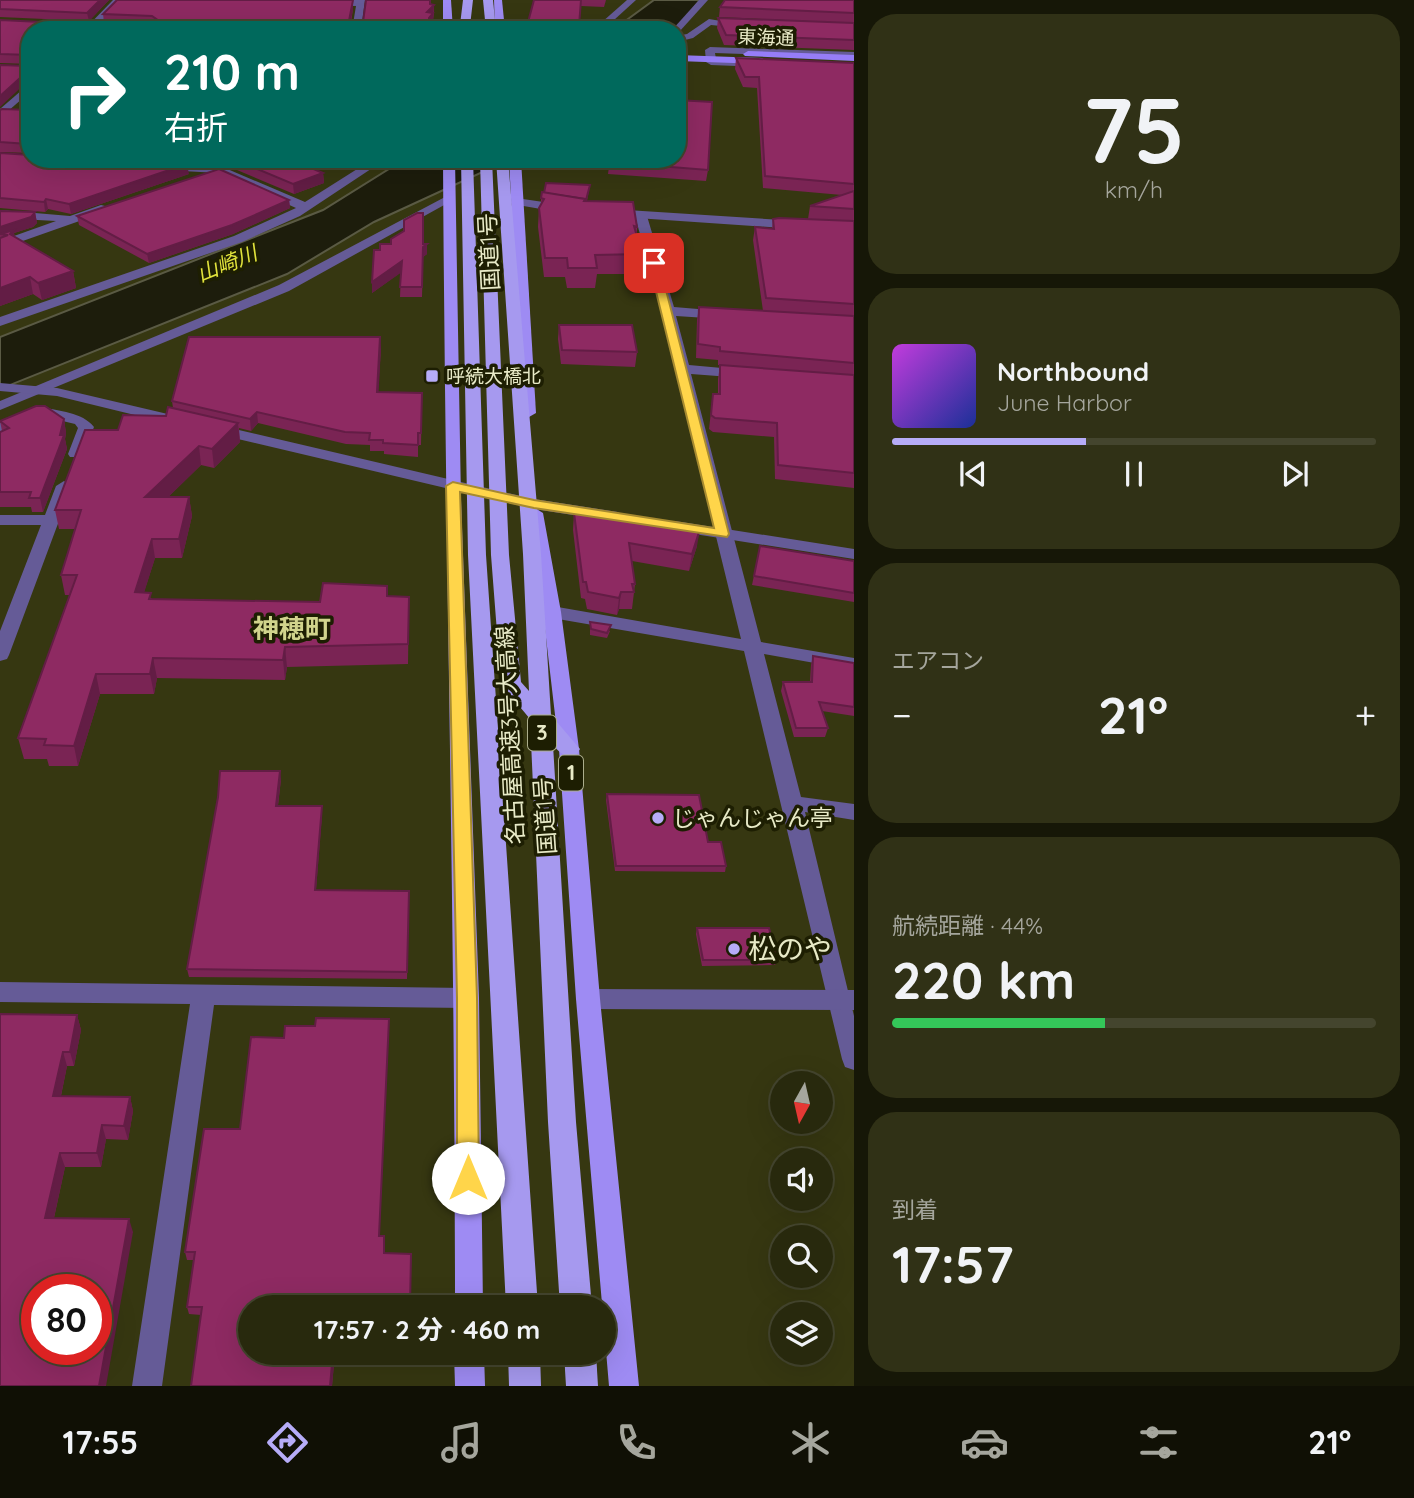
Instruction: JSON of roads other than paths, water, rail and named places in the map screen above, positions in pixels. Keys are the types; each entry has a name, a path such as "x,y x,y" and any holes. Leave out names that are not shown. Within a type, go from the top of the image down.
{"highway":[{"path":"447,0 447,21"},
{"path":"461,0 461,21"},
{"path":"466,21 468,0"},
{"path":"488,0 490,21"},
{"path":"498,0 499,21"},
{"name":"国道1号","path":"449,168 453,486 467,998 469,1295"},
{"name":"名古屋高速3号大高線","path":"467,168 477,555 521,1295"},
{"path":"486,168 500,555 511,684 569,749"},
{"name":"名古屋高速3号大高線","path":"512,168 562,1122 575,1295"},
{"name":"国道1号","path":"513,168 534,504 552,612 569,749 588,999 624,1386"},
{"path":"469,1365 470,1386"},
{"path":"525,1365 526,1386"},
{"path":"581,1365 582,1386"}],"main road":[{"name":"東海通","path":"686,52 854,56"},
{"name":"東海通","path":"686,58 854,66"}],"street":[{"path":"93,21 118,0"},
{"path":"608,21 632,0"},
{"path":"685,21 704,0"},
{"path":"309,2 360,2 357,21"},
{"path":"686,37 709,22 756,26"},
{"path":"854,56 710,50 711,62 854,66"},
{"path":"2,112 21,94"},
{"path":"2,112 17,111"},
{"path":"186,168 220,170 305,207"},
{"path":"184,182 226,168"},
{"path":"0,322 237,239 305,207 367,168"},
{"path":"0,406 34,389 284,289 449,196"},
{"path":"516,202 640,216 814,226"},
{"path":"0,245 111,206"},
{"path":"0,214 74,218"},
{"path":"640,216 667,310 750,646 845,999 854,1059"},
{"path":"667,310 734,315"},
{"path":"682,369 761,375"},
{"path":"0,387 57,392 534,504 854,554"},
{"path":"0,417 57,392"},
{"path":"0,429 41,411 80,421 86,427 51,520 7,614 0,655"},
{"path":"0,520 51,520"},
{"path":"552,612 854,664"},
{"path":"792,803 854,812"},
{"path":"0,992 467,998"},
{"path":"146,1386 204,994"},
{"path":"588,999 845,999"}],"water":[{"path":"654,0 700,0 683,21 625,21"},
{"name":"山崎川","path":"391,168 491,168 374,222 287,274 0,389 0,337 323,210"}],"place":[{"name":"呼続大橋北","path":"432,376"},
{"name":"じゃんじゃん亭","path":"658,818"},
{"name":"松のや","path":"734,949"}],"district":[{"name":"神穂町","path":"292,629"}]}
